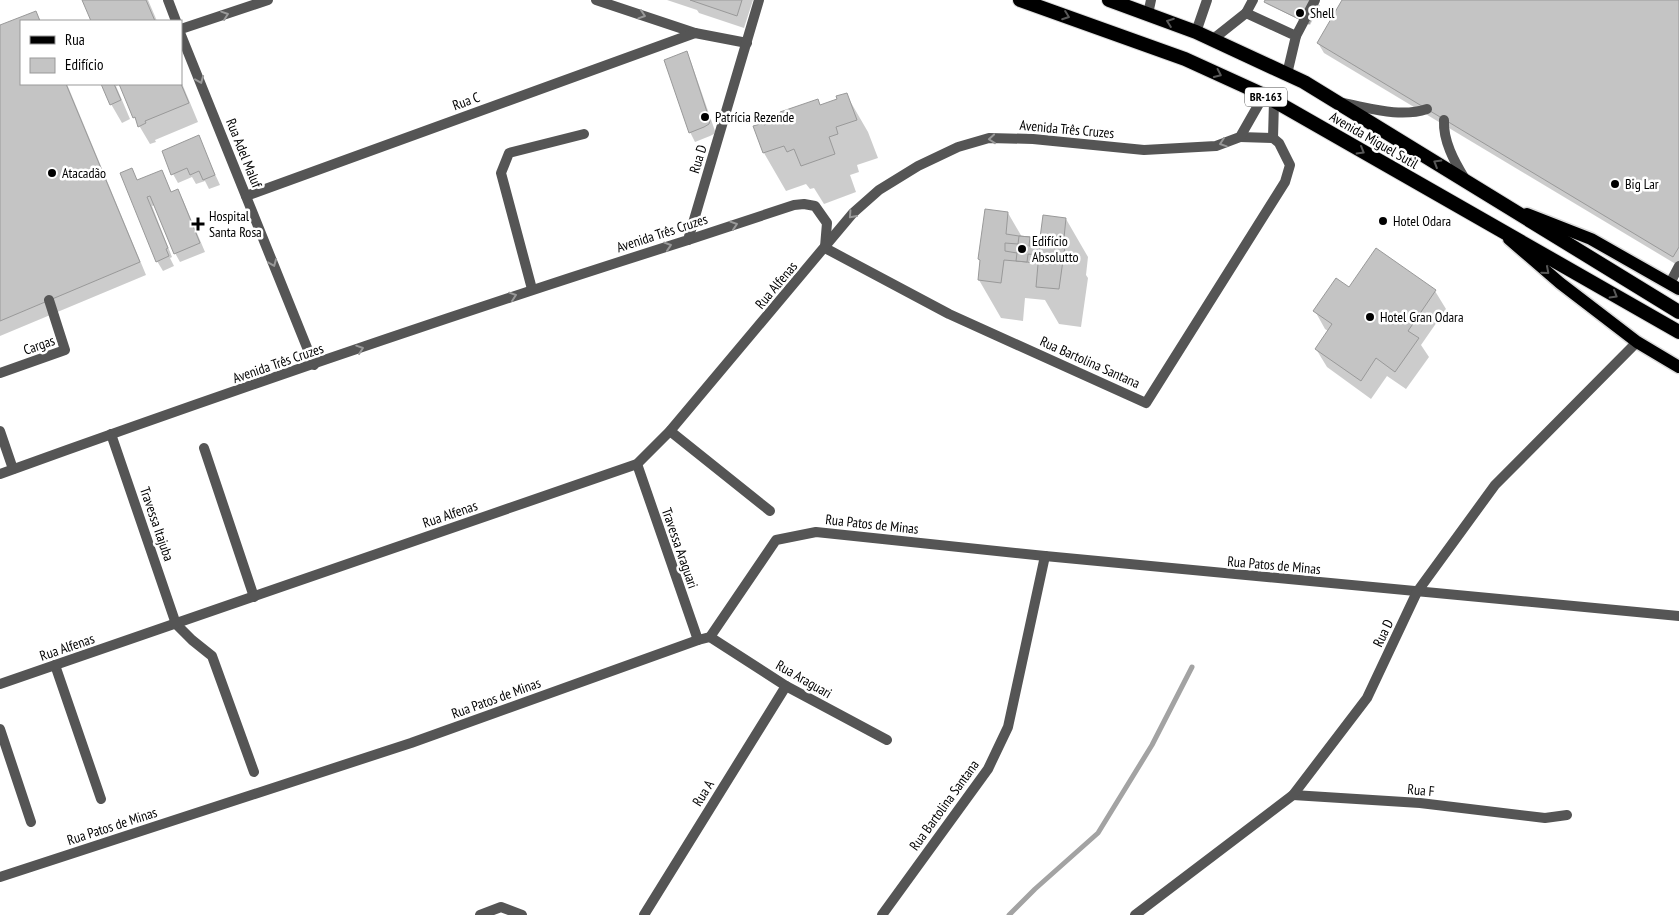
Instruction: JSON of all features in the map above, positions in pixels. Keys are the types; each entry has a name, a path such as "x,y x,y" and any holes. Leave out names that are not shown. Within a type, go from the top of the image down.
{"highway":[{"name":"Avenida Miguel Sutil","path":"1020,0 1186,59 1269,98 1496,228"},
{"name":"Avenida Miguel Sutil","path":"1110,0 1196,32 1304,82 1508,207"},
{"name":"BR-163","path":"1508,207 1679,312"},
{"name":"BR-163","path":"1496,228 1679,332"}],"main road":[{"name":"Avenida Miguel Sutil","path":"1508,207 1591,239 1675,286"},
{"name":"Avenida Miguel Sutil","path":"1496,228 1560,283 1637,342 1679,367"}],"street":[{"path":"168,0 176,20"},
{"path":"182,29 268,0"},
{"path":"596,0 695,33 747,43"},
{"name":"Rua D","path":"688,240 760,0"},
{"path":"1148,14 1151,0"},
{"path":"1196,32 1207,0"},
{"path":"1212,40 1246,13 1253,0"},
{"path":"1286,74 1296,36 1315,0"},
{"path":"1246,13 1296,36"},
{"name":"Rua C","path":"246,196 695,33"},
{"name":"Rua Adel Maluf","path":"182,36 314,365"},
{"path":"1240,137 1269,98"},
{"path":"1240,137 1273,138 1269,98"},
{"path":"1335,101 1395,112 1414,113 1427,109"},
{"path":"1444,120 1444,133 1454,160 1465,180"},
{"path":"532,289 501,173 509,153 584,134"},
{"name":"Avenida Três Cruzes","path":"825,248 853,213 878,190 918,166 965,144 989,138 1033,139 1144,150 1216,146 1240,137"},
{"name":"Rua Bartolina Santana","path":"825,248 949,314 1146,403 1285,182 1290,165 1279,143 1273,138"},
{"name":"Avenida Três Cruzes","path":"0,474 532,289 794,205 815,206 827,223 825,248"},
{"name":"Rua Alfenas","path":"0,684 637,464 670,431 825,248"},
{"path":"1675,286 1679,266"},
{"name":"Cargas","path":"0,372 65,350 49,300"},
{"name":"Rua D","path":"1134,915 1293,795 1367,698 1417,592 1494,485 1637,342"},
{"path":"0,431 13,470"},
{"path":"670,431 770,511"},
{"name":"Travessa Itajuba","path":"111,434 176,624"},
{"path":"204,448 254,597"},
{"name":"Travessa Araguari","path":"637,464 698,640"},
{"name":"Rua Patos de Minas","path":"0,877 411,743 710,637 776,540 816,532 1045,556 1679,616"},
{"name":"Rua Bartolina Santana","path":"882,915 988,769 1008,727 1045,556"},
{"path":"176,624 212,656 254,772"},
{"name":"Rua Araguari","path":"710,637 786,686 887,740"},
{"path":"56,665 102,799"},
{"name":"Rua A","path":"644,915 786,686"},
{"path":"0,729 31,822"},
{"name":"Rua F","path":"1293,795 1420,803 1545,818 1567,815"},
{"path":"480,915 501,907 522,915"}],"building":[{"path":"82,0 146,0 155,20 91,20"},
{"path":"690,0 742,0 737,16"},
{"name":"Shell","path":"1265,0 1314,0 1319,2 1309,24 1264,2"},
{"name":"Big Lar","path":"1342,0 1679,0 1679,247 1673,257 1317,43"},
{"name":"Atacadão","path":"36,11 40,20 20,20 20,85 66,85 140,262 0,321 0,25"},
{"path":"687,51 710,121 704,127 689,133 664,60"},
{"path":"101,85 114,85 121,100 110,105"},
{"path":"119,85 181,85 189,103 145,121 146,123 138,127 135,117 133,118"},
{"path":"847,93 857,120 836,127 838,134 829,137 835,154 801,166 794,149 787,152 784,146 763,153 753,126 764,123 764,125 782,118 780,112 818,99 820,105 837,99 836,96"},
{"path":"199,135 215,175 203,180 199,171 190,175 187,168 171,175 162,151"},
{"path":"132,168 137,180 162,170 171,192 178,189 200,243 174,254 150,196 147,197 168,248 166,249 169,256 156,262 120,173"},
{"name":"Edifício Absolutto","path":"985,209 1008,212 1006,234 1019,236 1040,238 1043,215 1066,218 1064,238 1066,239 1059,289 1036,287 1038,264 1027,262 1004,260 1001,283 978,280 980,260 978,259"},
{"path":"1019,236 1030,237 1029,246 1040,247 1039,255 1028,254 1027,262 1016,261 1017,253 1005,251 1005,243 1018,244"},
{"name":"Hotel Gran Odara","path":"1376,248 1436,290 1408,331 1419,338 1395,372 1376,358 1361,381 1315,349 1332,324 1313,311 1336,278 1349,287"}],"waterway":[{"path":"1009,915 1035,889 1098,833 1152,745 1192,667"}],"place":[{"name":"Shell","path":"1300,13"},
{"name":"Patrícia Rezende","path":"705,117"},
{"name":"Atacadão","path":"52,173"},
{"name":"Big Lar","path":"1615,184"},
{"name":"Hotel Odara","path":"1383,221"},
{"name":"Hospital Santa Rosa","path":"198,224"},
{"name":"Edifício Absolutto","path":"1022,249"},
{"name":"Hotel Gran Odara","path":"1370,317"}]}
